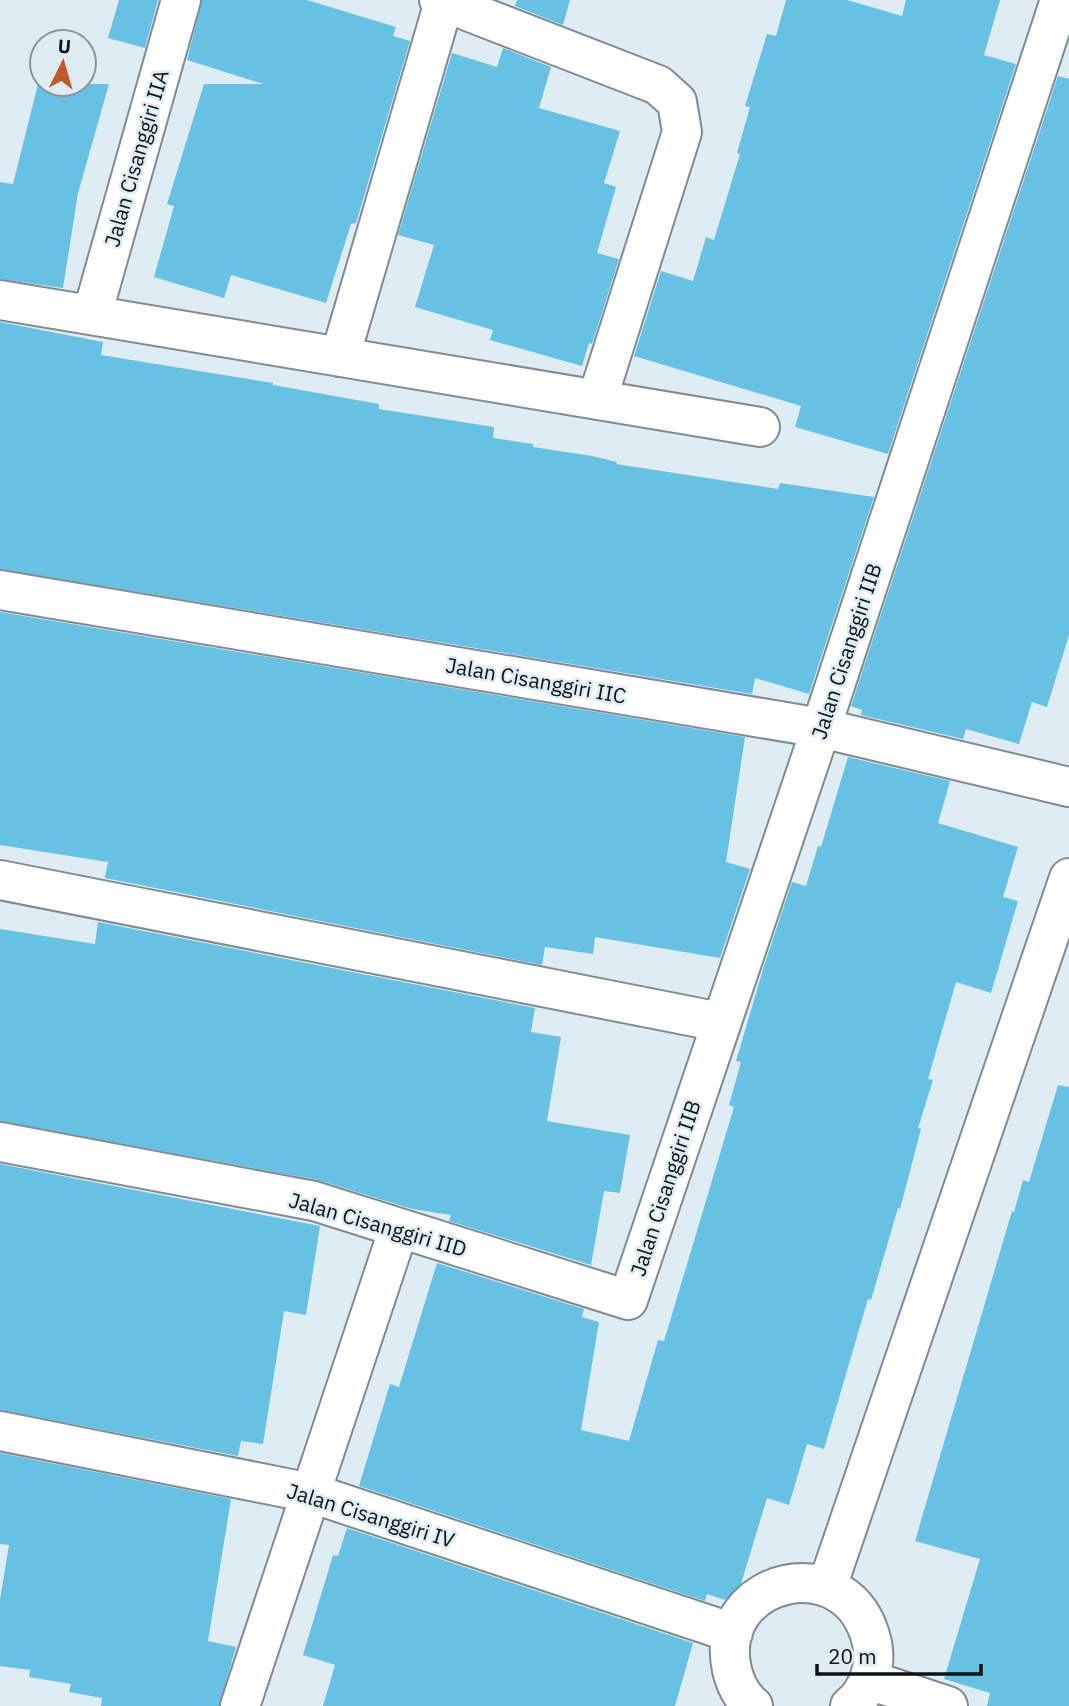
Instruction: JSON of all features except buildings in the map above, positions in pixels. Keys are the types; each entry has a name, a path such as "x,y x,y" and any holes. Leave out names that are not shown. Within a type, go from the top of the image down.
{"street":[{"name":"Jalan Cisanggiri IIA","path":"92,315 181,0"},
{"name":"Jalan Cisanggiri IIB","path":"628,1300 821,728 1060,0"},
{"path":"341,357 441,1 658,85 677,102 682,132 597,400"},
{"path":"0,300 760,427"},
{"name":"Jalan Cisanggiri IIC","path":"0,590 821,728 1069,787"},
{"path":"827,1587 1069,878"},
{"path":"0,880 720,1022"},
{"name":"Jalan Cisanggiri IID","path":"0,1143 314,1201 628,1300"},
{"path":"240,1706 399,1228"},
{"name":"Jalan Cisanggiri IV","path":"0,1431 311,1493 733,1633"},
{"path":"753,1706 746,1700 734,1679 729,1656 733,1633 741,1615 769,1589 808,1583 827,1587 852,1602 868,1625 874,1652 860,1693 948,1706"}]}
